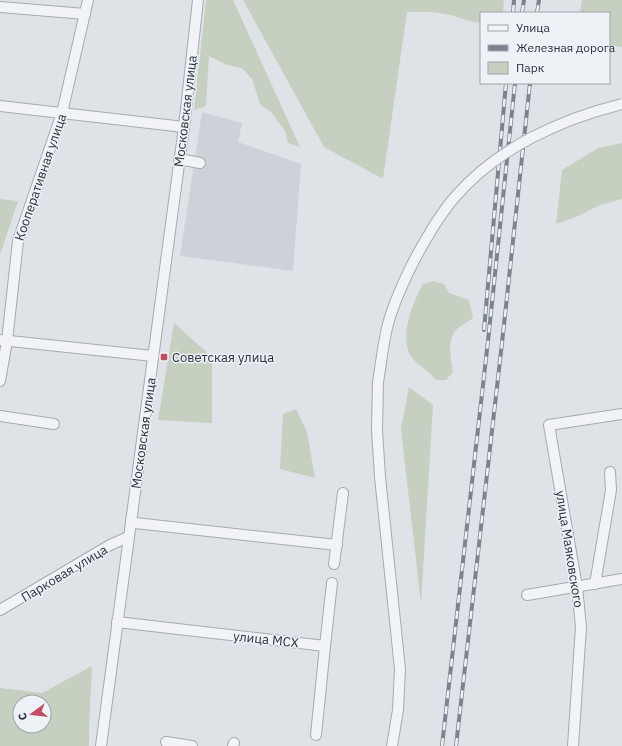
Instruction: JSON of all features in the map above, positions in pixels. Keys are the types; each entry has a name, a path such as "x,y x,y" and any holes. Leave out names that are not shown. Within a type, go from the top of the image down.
{"street":[{"name":"Кооперативная улица","path":"0,381 3,340 18,241 62,113 88,0"},
{"name":"Московская улица","path":"101,746 184,127 198,0"},
{"path":"0,7 85,14"},
{"path":"392,746 398,710 400,669 380,477 377,430 378,382 388,327 405,277 429,234 455,197 484,168 542,132 600,109 622,104"},
{"path":"0,106 184,127"},
{"path":"179,159 200,163"},
{"path":"3,340 154,356"},
{"name":"улица Маяковского","path":"573,746 581,627 577,587 549,425 622,414"},
{"path":"0,416 54,424"},
{"path":"595,584 611,490 610,472"},
{"path":"334,564 343,493"},
{"path":"131,520 135,523 336,545"},
{"name":"Парковая улица","path":"0,609 110,545 128,537"},
{"path":"527,595 622,579"},
{"path":"316,735 332,583"},
{"name":"улица МСХ","path":"117,622 325,646"},
{"path":"166,742 192,746"}],"shaded area":[{"path":"202,112 242,123 238,142 301,164 293,271 180,256"}],"green space":[{"path":"206,0 233,0 300,147 288,143 285,131 272,113 260,104 252,79 242,68 227,65 209,56 206,106 194,110"},
{"path":"243,0 504,0 503,12 480,12 480,23 440,13 407,12 383,179 324,147"},
{"path":"582,0 622,0 622,47 610,45 610,12 580,12"},
{"path":"622,143 622,199 600,205 576,217 556,224 562,170 598,148"},
{"path":"0,199 18,201 0,255"},
{"path":"433,281 444,284 449,293 469,300 473,318 455,331 450,346 453,372 446,380 436,380 416,362 408,351 406,342 408,321 415,301 423,284"},
{"path":"174,323 212,357 212,423 158,420"},
{"path":"409,387 433,405 421,604 401,429"},
{"path":"296,409 307,432 315,478 280,469 283,414"},
{"path":"92,666 89,746 0,746 0,688 42,693"}],"railway":[{"path":"513,12 514,0"},
{"path":"522,12 524,0"},
{"path":"537,12 539,0"},
{"path":"484,330 506,84"},
{"path":"442,746 488,341 515,84"},
{"path":"456,746 530,84"}],"place":[{"name":"Советская улица","path":"164,357"}]}
